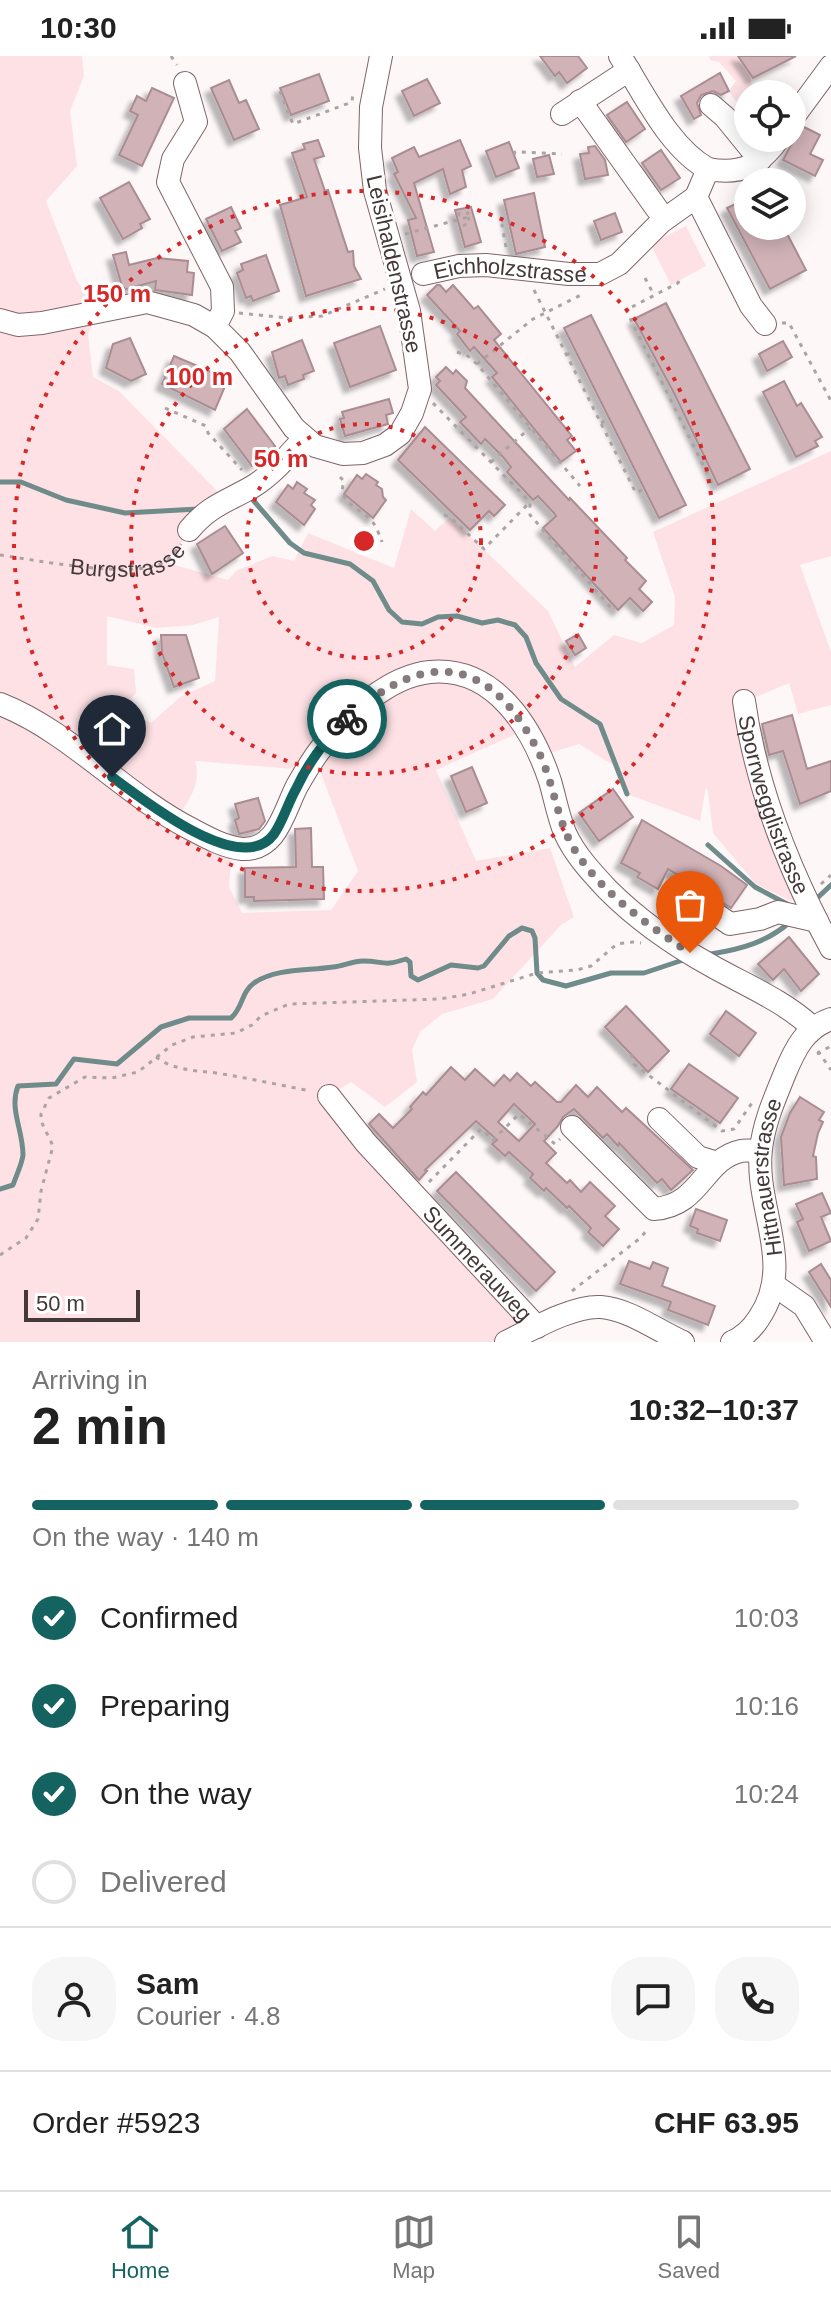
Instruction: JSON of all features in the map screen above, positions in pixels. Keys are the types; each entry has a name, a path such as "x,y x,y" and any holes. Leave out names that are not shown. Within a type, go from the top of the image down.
{"street":[{"name":"Leisihaldenstrasse","path":"381,56 371,107 370,148 375,191 409,311 420,389"},
{"path":"657,209 571,108 625,63 680,147 693,161 708,169 728,172 760,160 767,152"},
{"path":"806,100 831,66"},
{"path":"185,83 196,122 173,159 168,182 222,287 219,319 304,438 325,450 343,454 363,453 385,445 400,434 412,413 420,389"},
{"path":"711,105 725,117 760,160"},
{"path":"708,169 696,197 751,306 765,324"},
{"name":"Eichholzstrasse","path":"423,274 459,266 600,274 619,264 666,217 696,197"},
{"path":"0,320 18,325 42,323 147,302 219,319"},
{"name":"Burgstrasse","path":"189,530 204,512 255,485 304,438"},
{"path":"0,704 45,726 176,821 206,837 242,849 255,848 273,836 315,757 341,725 369,700 399,682 424,673 450,672 476,678 505,701 525,729 545,768 564,830 584,863 620,901 709,965 822,1023"},
{"name":"Sporrwegglistrasse","path":"744,701 750,743 805,908 831,948"},
{"path":"672,941 676,910 683,900 701,904 730,924 805,908"},
{"name":"Hittnauerstrasse","path":"732,1342 756,1323 774,1285 775,1253 760,1151 774,1101 796,1047 822,1023"},
{"name":"Summerauweg","path":"329,1096 377,1155 537,1327"},
{"path":"659,1119 698,1157 717,1163"},
{"path":"572,1127 654,1209 671,1208 697,1189 717,1163 741,1151 760,1151"},
{"path":"774,1285 804,1306 826,1342"},
{"path":"506,1342 563,1316 599,1307 627,1315 683,1342"}],"path":[{"path":"280,91 293,124 352,102 355,90"},
{"path":"514,155 521,152 562,154"},
{"path":"459,212 459,215 468,213 470,222 463,226"},
{"path":"412,232 468,217"},
{"path":"510,225 502,225 510,267"},
{"path":"645,278 654,295"},
{"path":"679,281 626,310 714,487"},
{"path":"219,319 322,316 401,282"},
{"path":"532,287 636,493 644,489"},
{"path":"477,364 537,317"},
{"path":"765,324 789,323 831,401"},
{"path":"566,355 575,351"},
{"path":"457,352 477,364 580,486"},
{"path":"420,389 530,502 530,515 612,609"},
{"path":"165,408 206,426 208,433 237,465"},
{"path":"601,423 609,419"},
{"path":"491,462 530,428"},
{"path":"340,477 344,481 341,491 343,498 373,521 382,542"},
{"path":"444,515 484,549 530,502"},
{"name":"Burgstrasse","path":"0,555 121,570 147,568 163,562 177,550 189,530"},
{"path":"805,908 831,875"},
{"path":"0,1255 26,1238 38,1219 41,1191 53,1146 41,1121 41,1114 49,1098 85,1077 112,1078 138,1072 163,1050 193,1037 236,1033 261,1016 289,1004 440,999 469,994 537,973 577,970 591,966 617,944 643,944"},
{"path":"631,1054 634,1064 722,1131 734,1129 757,1094 774,1101"},
{"path":"821,1054 831,1070"},
{"path":"156,1057 166,1065 187,1072 214,1073 329,1096"},
{"path":"432,1180 481,1129 493,1140 519,1114 553,1142"},
{"name":"Summerauweg","path":"567,1295 639,1239"}],"shaded area":[{"path":"0,56 82,56 84,76 70,111 77,166 46,201 77,281 98,311 88,334 93,377 119,391 226,500 189,530 177,550 164,562 228,580 236,571 272,556 294,561 308,533 394,568 411,509 435,531 450,517 548,611 575,667 614,635 642,643 674,625 675,597 653,532 831,451 831,556 800,565 831,652 831,705 798,714 789,683 744,702 805,896 790,901 756,884 713,833 706,787 700,821 627,794 618,768 579,744 540,756 525,730 436,770 476,861 550,848 574,917 561,925 493,999 442,1014 420,1032 412,1050 417,1082 385,1107 351,1082 329,1096 537,1327 524,1342 0,1342","holes":["107,616 156,628 193,625 219,617 215,681 180,697 151,723 122,709 136,693 134,669 107,665","315,758 358,871 331,910 242,913 229,887 232,847 176,821 195,785 195,761 306,770"]},
{"path":"709,56 741,56 738,59 751,80 735,80 719,62 710,60"},
{"path":"686,226 706,266 671,285 652,247 662,238"}],"building":[{"path":"540,56 578,56 587,68 567,83 559,72 555,76"},
{"path":"738,56 796,56 753,78"},
{"path":"720,73 729,91 721,95 713,91 701,95 697,103 701,115 694,119 681,96"},
{"path":"319,74 329,101 291,115 280,88"},
{"path":"427,79 440,103 414,116 402,91"},
{"path":"229,80 239,103 246,100 259,129 234,140 211,88"},
{"path":"152,88 174,98 142,166 119,155 138,115 130,111 137,96 146,101"},
{"path":"627,102 645,129 626,142 607,115"},
{"path":"806,128 820,135 810,154 823,160 815,176 806,172 806,168 783,160 787,152 806,152"},
{"path":"318,140 324,156 314,159 325,191 328,190 348,252 353,251 354,266 361,279 306,296 280,205 307,197 292,153 305,149 303,144"},
{"path":"460,140 471,166 462,170 466,187 450,194 443,169 414,183 434,252 417,256 408,220 416,218 394,174 398,172 392,158 414,147 419,157"},
{"path":"509,142 519,168 496,177 486,151"},
{"path":"595,146 605,160 608,175 585,179 580,154 589,153 588,147"},
{"path":"661,150 680,178 661,190 642,163"},
{"path":"549,155 554,174 537,177 533,159"},
{"path":"129,182 150,219 140,224 142,228 123,239 100,198"},
{"path":"534,193 545,247 516,254 504,200"},
{"path":"734,205 734,221 727,208"},
{"path":"231,207 241,228 235,231 241,242 222,251 206,219"},
{"path":"471,207 481,242 465,247 455,210"},
{"path":"615,213 622,232 601,240 594,221"},
{"path":"744,240 790,240 806,270 770,289"},
{"path":"126,252 129,265 157,258 188,261 187,272 194,273 192,295 155,290 156,281 123,290 113,255"},
{"path":"266,255 279,291 253,301 251,296 246,298 237,273 243,270 241,264"},
{"path":"437,285 446,292 453,285 474,309 478,306 501,334 494,340 572,436 567,440 576,451 561,462 492,377 497,373 474,347 470,351 457,334 460,331 427,295"},
{"path":"666,303 750,469 718,485 634,319"},
{"path":"591,315 686,505 659,518 564,328"},
{"path":"380,326 396,370 350,387 334,343"},
{"path":"130,338 146,374 131,381 106,368 113,344"},
{"path":"302,340 314,371 288,385 285,376 279,378 272,352"},
{"path":"783,341 792,357 767,371 759,354"},
{"path":"174,356 228,379 215,410 162,384"},
{"path":"446,367 453,374 456,370 467,381 465,388 646,581 639,589 652,602 643,611 630,598 618,610 543,528 556,516 554,513 538,496 533,500 507,472 511,467 503,457 485,439 481,444 460,422 466,417 436,385 440,381 436,377"},
{"path":"784,381 797,406 801,403 822,437 815,441 818,446 796,457 763,392"},
{"path":"389,399 393,413 386,415 388,424 345,436 340,419 344,418 342,412"},
{"path":"247,409 275,446 252,466 224,429"},
{"path":"425,427 505,505 494,516 489,511 470,530 398,460"},
{"path":"366,474 378,482 376,485 382,489 386,500 373,518 344,494 357,475 362,479"},
{"path":"297,482 307,489 304,493 315,500 311,505 315,509 304,525 276,502 288,485 293,489"},
{"path":"225,526 243,553 212,574 197,544"},
{"path":"578,634 586,648 575,655 566,641"},
{"path":"161,635 186,635 199,678 174,687 162,653"},
{"path":"792,715 807,769 831,761 831,791 800,804 783,751 769,755 762,724"},
{"path":"472,767 487,803 466,812 451,776"},
{"path":"613,789 633,817 599,841 579,813"},
{"path":"258,798 265,821 259,829 239,834 235,804"},
{"path":"642,820 721,866 747,885 731,908 668,869 658,889 637,877 640,873 621,863"},
{"path":"311,828 312,867 323,867 324,899 254,901 254,897 245,897 245,868 296,867 295,829"},
{"path":"789,937 819,974 801,991 784,969 773,980 758,964"},
{"path":"626,1006 669,1051 648,1072 605,1027"},
{"path":"726,1011 756,1033 739,1056 710,1034"},
{"path":"689,1064 738,1098 720,1123 671,1089"},
{"path":"451,1067 465,1080 475,1069 494,1086 504,1075 510,1081 517,1073 531,1086 535,1082 557,1102 561,1102 576,1085 588,1097 597,1087 622,1112 626,1108 693,1170 671,1190 662,1179 657,1183 619,1143 618,1146 607,1134 603,1138 574,1109 563,1117 544,1141 556,1153 546,1163 581,1192 590,1182 615,1206 605,1216 619,1229 603,1246 588,1232 591,1228 569,1206 567,1208 546,1188 544,1191 530,1178 533,1174 509,1152 505,1156 492,1144 497,1140 476,1121 425,1170 419,1180 369,1124 379,1114 393,1128 412,1109 410,1107 423,1092 426,1095","holes":["514,1104 535,1124 519,1141 498,1122"]},
{"path":"800,1097 824,1112 819,1120 823,1122 813,1156 816,1157 817,1179 784,1185 781,1137"},
{"path":"456,1172 555,1272 536,1291 437,1191"},
{"path":"822,1193 831,1213 821,1217 831,1241 809,1251 797,1222 803,1219 796,1204"},
{"path":"696,1209 727,1220 720,1241 697,1233 698,1229 690,1226"},
{"path":"629,1261 650,1269 653,1262 668,1268 662,1286 715,1306 708,1325 668,1310 671,1302 620,1284"},
{"path":"821,1264 831,1280 831,1307 809,1272"}],"waterway":[{"path":"0,482 21,482 66,500 125,513 198,509"},
{"path":"253,500 290,543 304,553 350,564 373,581 389,610 402,622 422,624 438,617 457,616 482,623 498,620 515,625 526,637 536,663 561,699 600,724 627,794"},
{"path":"708,845 755,887 787,904"},
{"path":"813,902 831,885"},
{"path":"711,954 754,944 790,922"},
{"path":"0,1189 13,1185 22,1159 15,1103 18,1086 56,1084 74,1059 117,1064 161,1027 189,1018 231,1018 250,987 263,978 359,961 388,963 406,959 410,962 411,976 418,980 451,965 484,966 509,936 522,928 532,931 535,938 537,973 543,980 566,986 611,973 644,973 683,960"}],"way so far":[{"path":"347,719 383,691 424,673 462,674 487,685 505,701 540,756 564,830 584,863 640,918 690,953"}],"route":[{"path":"112,777 176,821 206,837 232,847 255,848 273,836 306,770 347,719"}]}
